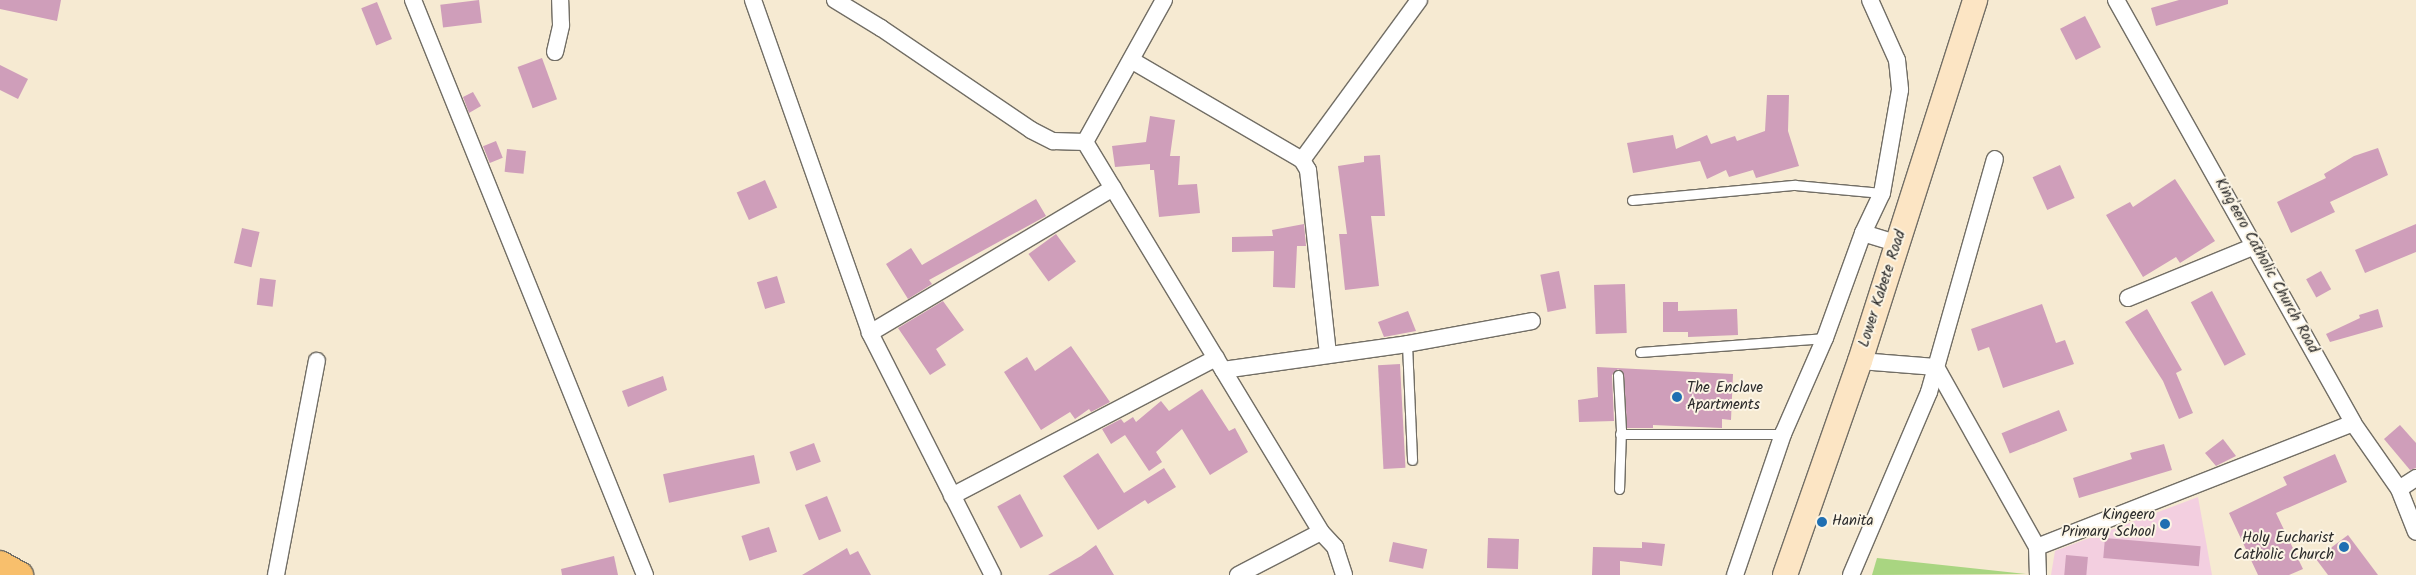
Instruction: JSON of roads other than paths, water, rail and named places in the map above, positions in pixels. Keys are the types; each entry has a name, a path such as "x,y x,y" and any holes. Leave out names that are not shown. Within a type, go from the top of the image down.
{"main road":[{"name":"Lower Kabete Road","path":"1785,575 1860,361 1975,0"},
{"path":"0,564 20,575"}],"street":[{"path":"413,0 644,575"},
{"path":"555,52 561,25 560,0"},
{"path":"754,0 870,333 993,575"},
{"path":"835,0 882,28 1030,130 1053,140 1085,142"},
{"path":"1085,142 1164,0"},
{"path":"1302,160 1419,0"},
{"path":"1735,575 1783,434 1825,338 1863,233 1882,193 1900,90 1897,60 1870,0"},
{"name":"King'eero Catholic Church Road","path":"2116,0 2354,422 2399,489 2416,532"},
{"path":"1131,60 1302,160 1308,170 1328,355"},
{"path":"1085,142 1321,532 1335,547 1344,575"},
{"path":"1851,575 1929,392 1995,158"},
{"path":"870,333 1113,188"},
{"path":"1863,233 1898,244"},
{"path":"2128,298 2255,246"},
{"path":"952,496 1220,364 1328,355 1407,344 1532,321"},
{"path":"276,575 318,361"},
{"path":"1860,361 1936,367"},
{"path":"1936,367 2037,547 2038,575"},
{"path":"2037,547 2354,422"},
{"path":"2399,489 2416,478"},
{"path":"1238,575 1321,532"}],"lane":[{"path":"1632,200 1795,185 1882,193"},
{"path":"1640,352 1825,338"},
{"path":"1407,344 1412,460"},
{"path":"1618,375 1619,489"},
{"path":"1620,434 1783,434"}],"place":[{"name":"The Enclave Apartments","path":"1677,397"},
{"name":"Hanita","path":"1822,522"},
{"name":"Kingeero Primary School","path":"2165,524"},
{"name":"Holy Eucharist Catholic Church","path":"2344,547"}]}
